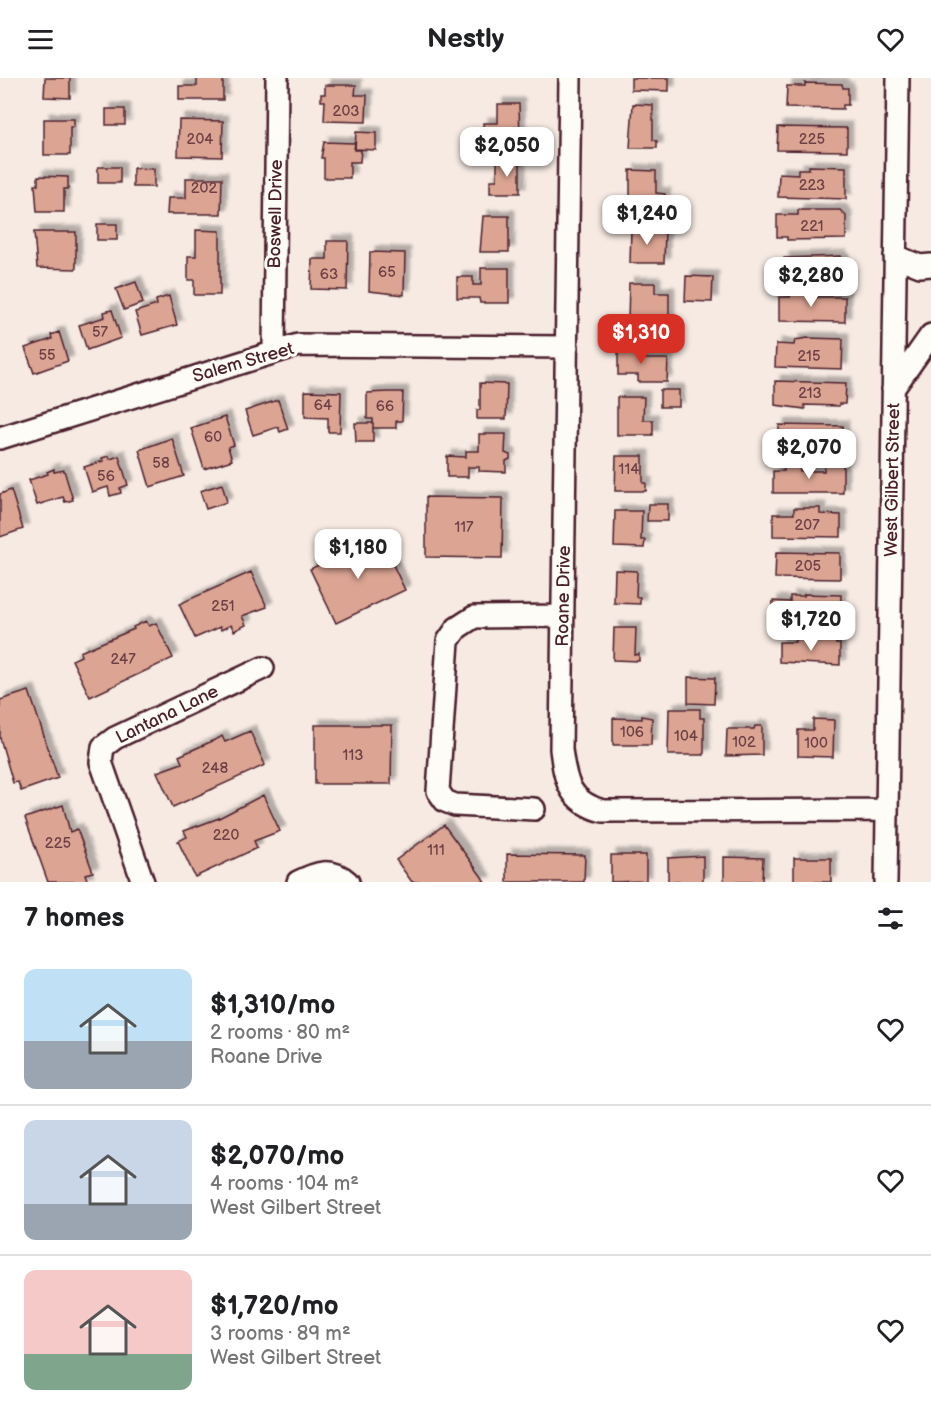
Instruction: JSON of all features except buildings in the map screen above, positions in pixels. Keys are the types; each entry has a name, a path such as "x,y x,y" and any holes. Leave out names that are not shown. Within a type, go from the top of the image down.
{"street":[{"name":"Boswell Drive","path":"274,350 277,78"},
{"name":"Roane Drive","path":"570,78 561,749 564,776 572,792 586,806 603,811 886,810"},
{"name":"West Gilbert Street","path":"886,882 897,78"},
{"path":"895,256 920,266 931,265"},
{"path":"893,389 931,335"},
{"name":"Salem Street","path":"0,438 274,350 298,345 567,347"},
{"path":"534,809 455,805 445,801 438,791 448,641 457,628 474,617 563,616"},
{"name":"Lantana Lane","path":"143,882 101,762 103,747 115,738 263,668"},
{"path":"298,882 324,871 335,873 348,882"}]}
